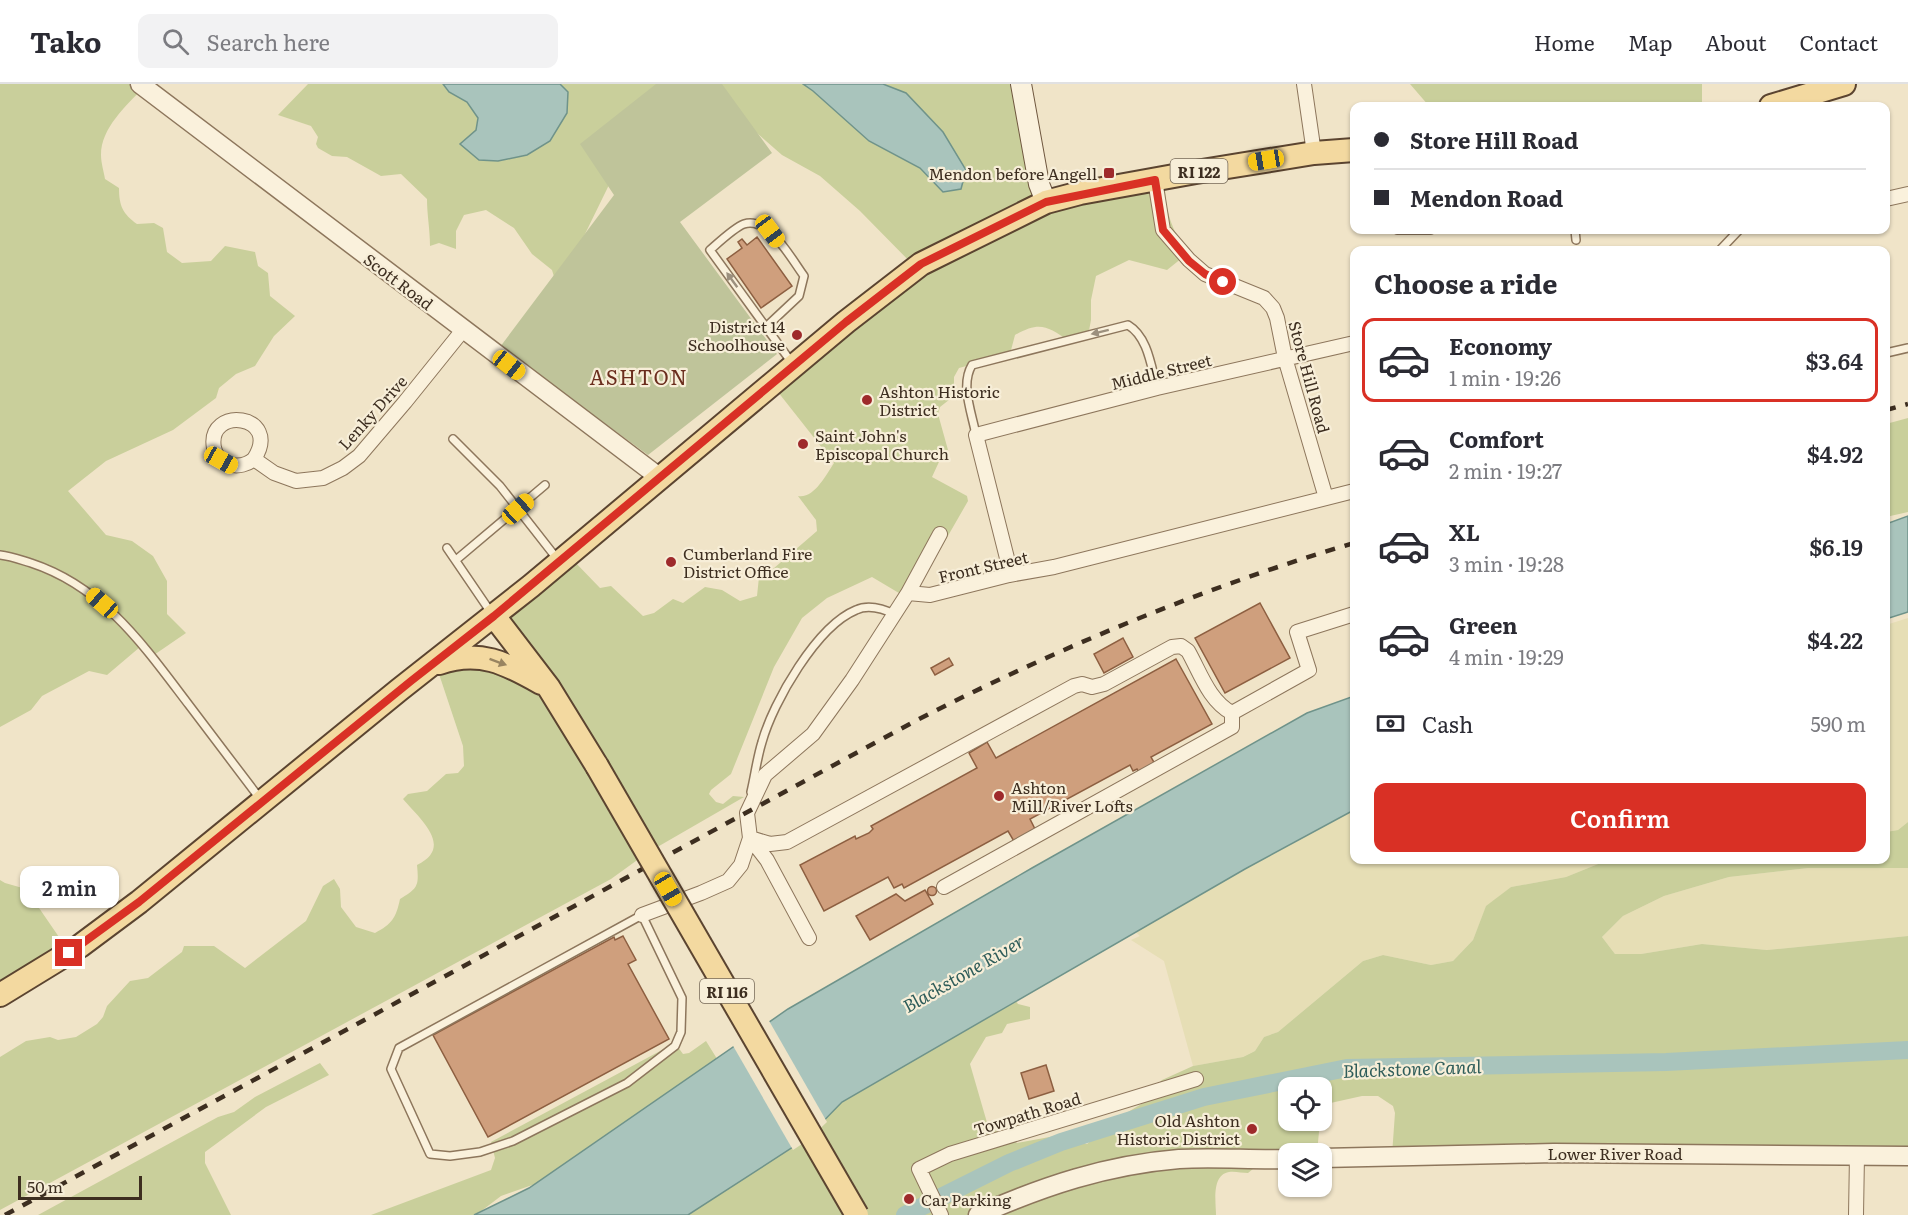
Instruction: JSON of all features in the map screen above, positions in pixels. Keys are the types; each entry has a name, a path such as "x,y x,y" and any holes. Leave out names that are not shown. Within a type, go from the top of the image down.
{"main road":[{"path":"0,995 101,931 494,616 846,322 921,264 1046,202 1039,184 1021,84"},
{"path":"1780,102 1807,90 1844,84"},
{"name":"RI 122","path":"1046,202 1155,180 1314,153 1350,150"},
{"name":"RI 116","path":"494,616 549,688 597,766 857,1215"},
{"path":"422,672 452,659 477,657 507,666 549,688"}],"street":[{"name":"Scott Road","path":"140,84 659,477"},
{"path":"1304,84 1314,153"},
{"name":"Store Hill Road","path":"1155,180 1163,230 1189,261 1205,274 1264,298 1274,308 1285,358 1326,498"},
{"path":"1890,198 1908,194"},
{"name":"Lenky Drive","path":"255,459 274,473 296,481 323,477 343,468 359,456 463,330"},
{"name":"Middle Street","path":"976,435 1157,388 1350,344"},
{"path":"976,435 1011,574"},
{"name":"Front Street","path":"908,593 930,595 1011,574 1054,567 1350,492"},
{"path":"642,915 701,893 728,880 741,866 750,838 747,813 765,775 813,734 896,615 940,534"},
{"path":"1232,712 1309,670 1297,632 1350,615"},
{"path":"750,838 770,844 787,842 1074,686 1082,684 1092,687 1104,684 1172,647 1181,646 1188,651 1213,696 1222,707 1232,712"},
{"path":"944,887 1232,727 1232,712"},
{"path":"750,838 767,860 809,939"},
{"name":"Towpath Road","path":"941,1215 919,1169 950,1154 1196,1079"},
{"name":"Lower River Road","path":"1332,1158 1554,1153 1908,1156"},
{"path":"1856,1215 1857,1155"},
{"path":"978,1215 1068,1179 1115,1168 1179,1159 1278,1159"}],"lane":[{"path":"766,327 799,296 804,276 770,231 757,224 743,224 710,250 794,366"},
{"path":"1575,234 1576,240"},
{"path":"1724,246 1735,234"},
{"path":"976,435 966,374 972,364 1128,325 1138,331 1145,345 1157,388"},
{"path":"1890,352 1908,348"},
{"path":"453,439 500,486 559,562"},
{"path":"456,560 545,485"},
{"path":"447,548 494,616"},
{"path":"0,555 52,570 72,580 111,611 150,653 262,802"},
{"path":"747,813 762,740 782,694 816,641 841,619 858,609 879,608 896,615"},
{"path":"642,915 682,998 681,1032 675,1046 627,1083 513,1141 480,1152 450,1156 430,1154 391,1069 399,1048 642,915"}],"shaded area":[{"path":"1908,618 1908,822 1898,830 1890,831 1890,624"},
{"path":"1350,805 1350,864 1598,864 1566,877 1511,887 1486,907 1473,940 1453,961 1431,965 1383,955 1363,961 1278,1032 1264,1037 1255,1051 1243,1057 1193,1066 1164,961 1131,940 1140,936 1132,929"},
{"path":"1808,868 1908,868 1908,936 1767,950 1702,944 1641,954 1615,954 1602,937 1623,916 1664,896 1729,877"}],"green space":[{"path":"0,84 137,84 143,88 116,118 102,145 101,158 105,179 119,188 121,205 125,213 137,224 154,223 163,228 167,252 182,263 211,261 225,246 255,252 258,266 268,273 270,296 295,316 274,336 255,366 236,374 219,388 216,398 173,430 106,461 68,491 106,535 132,541 153,556 167,581 167,614 186,633 151,657 140,647 107,675 89,671 42,696 31,710 0,727"},
{"path":"308,84 443,84 449,92 467,102 478,118 476,130 461,143 479,160 498,161 527,155 568,92 560,84 803,84 869,141 920,168 943,192 966,170 906,93 883,84 1030,84 1041,200 1165,181 1170,219 1187,254 1167,270 1129,260 1096,276 1088,336 1069,341 1049,329 1031,328 1015,335 1010,354 959,368 954,377 954,396 940,407 938,414 948,450 944,451 932,477 967,496 968,501 920,588 909,599 872,577 827,598 802,618 774,667 731,774 709,794 716,802 723,804 733,796 744,797 647,853 611,879 0,1210 0,1057 26,1041 50,1037 58,1040 76,1037 97,1024 103,1017 107,1006 130,981 148,978 182,952 184,946 214,946 245,968 306,921 323,886 334,879 340,889 341,907 356,927 375,933 386,927 392,920 400,899 416,886 417,865 428,858 433,850 430,832 403,799 408,794 427,791 446,774 458,773 464,766 463,746 438,671 532,653 506,608 572,559 600,588 611,586 643,616 654,613 673,599 683,603 705,587 722,590 740,601 757,596 759,577 766,575 817,531 816,520 798,496 804,496 814,490 834,463 774,387 920,272 860,211 820,176 782,155 732,111 628,146 563,279 555,280 552,270 532,254 514,228 486,210 464,215 456,231 456,249 439,243 430,246 427,199 401,174 381,176 347,157 332,156 318,148 316,144 318,137 311,126 278,115"},
{"path":"656,84 722,84 772,153 680,222 777,354 648,455 500,347 614,195 580,144"},
{"path":"1410,84 1702,84 1702,102 1426,102"},
{"path":"1908,418 1908,512 1890,516 1890,423"},
{"path":"1908,822 1908,868 1808,868 1729,877 1664,896 1623,916 1602,937 1615,954 1641,954 1702,944 1767,950 1908,936 1908,1155 1392,1155 1395,1113 1393,1106 1378,1096 1362,1096 1332,1103 1332,1077 1278,1077 1278,1131 1319,1131 1318,1143 1278,1143 1278,1156 1264,1160 1248,1173 1223,1174 1217,1184 1216,1215 686,1215 797,1127 1012,995 1018,1004 1030,1007 1030,1019 1007,1024 1002,1033 986,1037 970,1064 988,1126 1017,1143 1055,1136 1087,1144 1102,1131 1124,1122 1128,1112 1148,1100 1153,1088 1162,1080 1193,1066 1243,1057 1255,1051 1264,1037 1278,1032 1363,961 1383,955 1431,965 1453,961 1473,940 1486,906 1511,887 1566,877 1598,864 1890,864 1890,831 1898,830"},
{"path":"0,880 26,889 72,956 0,1000"},
{"path":"706,1041 719,1062 555,1177 501,1196 476,1215 371,1215 491,1170 495,1158 491,1142 675,1043 683,1054 689,1053"},
{"path":"320,1063 329,1075 266,1107 205,1152 205,1163 231,1215 38,1215 218,1117 234,1112 255,1097"}],"water":[{"path":"443,84 560,84 568,92 567,113 550,141 527,155 498,161 479,160 460,144 476,130 478,118 467,102 449,92"},
{"path":"803,84 883,84 906,93 943,132 966,170 961,189 943,192 920,168 869,141"},
{"path":"1908,516 1908,612 1890,618 1890,523"},
{"name":"Blackstone River","path":"1350,697 1350,812 1245,869 842,1102 807,1138 688,1215 474,1215 529,1188 788,1009 1307,713"}],"pier":[{"path":"768,1019 827,1122 808,1140 793,1150 732,1044"}],"building":[{"path":"757,237 792,286 761,308 727,259 742,248 738,242 742,239 747,245"},
{"path":"1260,603 1290,658 1225,693 1195,638"},
{"path":"1123,638 1133,657 1104,673 1094,654"},
{"path":"949,658 953,665 935,675 931,668"},
{"name":"Ashton Mill/River Lofts","path":"1176,659 1212,724 1151,757 1155,764 1139,773 1137,769 1133,771 1130,765 1030,819 1036,831 1015,843 1008,831 904,888 902,884 894,888 888,877 824,911 800,865 855,836 856,839 869,833 873,829 871,826 977,768 969,753 987,742 996,758"},
{"path":"932,886 937,891 932,896 927,891"},
{"path":"925,890 933,904 870,940 856,916 896,894 905,901"},
{"path":"623,936 636,960 628,964 669,1039 488,1137 433,1035 614,937 615,940"},
{"path":"1046,1065 1054,1091 1029,1099 1021,1073"}],"waterway":[{"name":"Blackstone Canal","path":"905,1215 1009,1163 1061,1142 1204,1097 1347,1068 1666,1062 1908,1050"}],"railway":[{"path":"1890,409 1908,404"},
{"path":"5,1215 917,720 1023,668 1131,621 1241,580 1350,544"}],"place":[{"name":"Mendon before Angell","path":"1109,173"},
{"name":"District 14 Schoolhouse","path":"797,335"},
{"name":"Ashton Historic District","path":"867,400"},
{"name":"Saint John's Episcopal Church","path":"803,444"},
{"name":"Cumberland Fire District Office","path":"671,562"},
{"name":"Ashton Mill/River Lofts","path":"999,796"},
{"name":"Old Ashton Historic District","path":"1252,1129"},
{"name":"Car Parking","path":"909,1199"}],"district":[{"name":"ASHTON","path":"639,376"}],"route":[{"path":"69,953 139,902 494,616 846,322 921,264 1046,202 1080,193 1155,180 1163,230 1189,261 1205,274 1223,282"}]}
